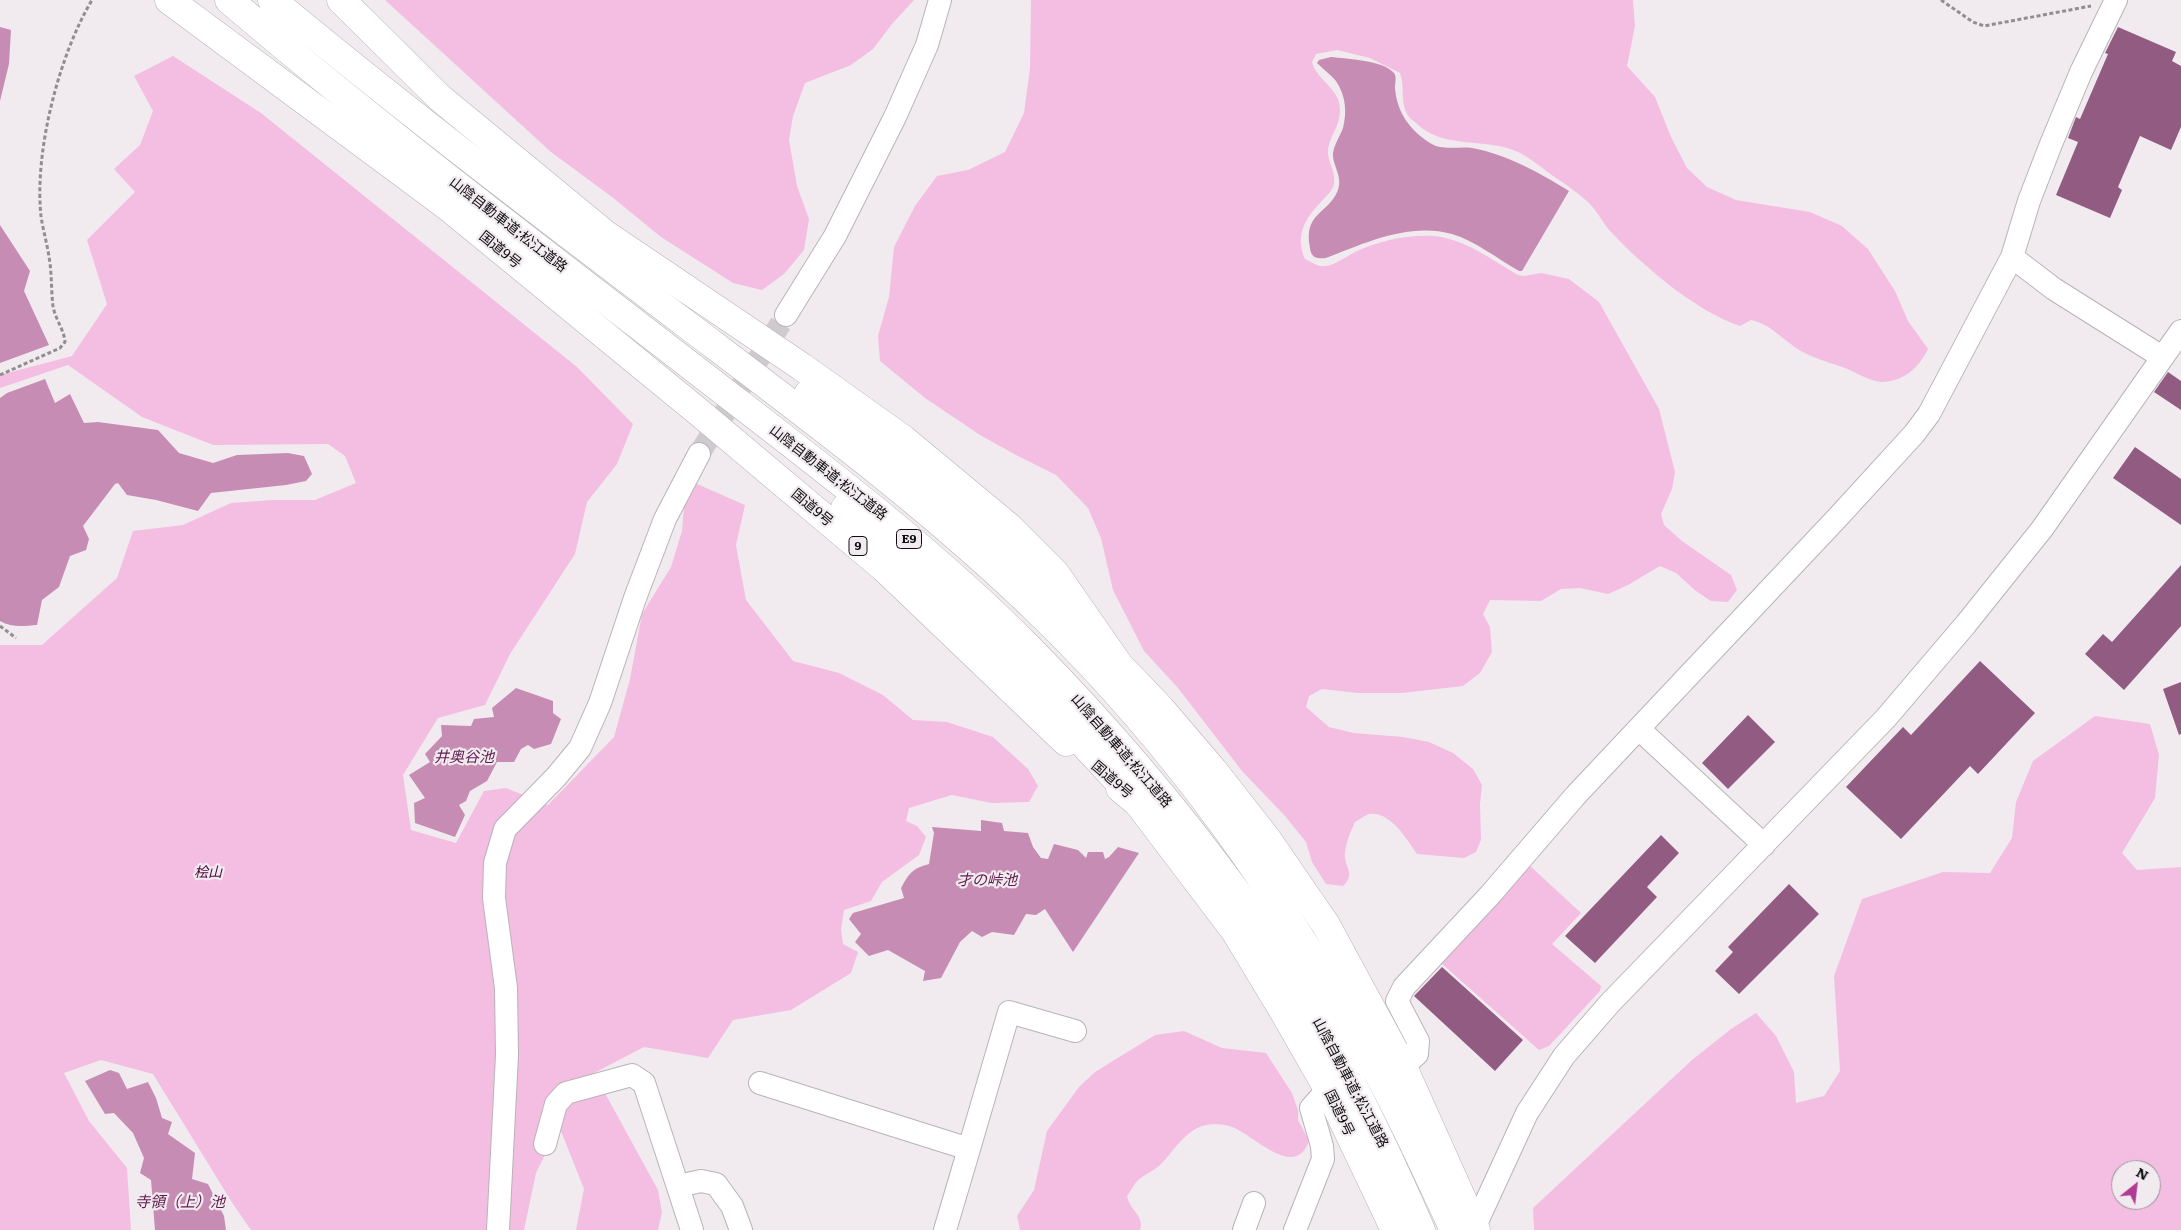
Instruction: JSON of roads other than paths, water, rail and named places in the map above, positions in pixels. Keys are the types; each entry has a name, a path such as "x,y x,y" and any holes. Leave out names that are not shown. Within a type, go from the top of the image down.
{"highway":[{"name":"国道9号","path":"169,0 447,206 693,408 884,568 1054,731 1138,803 1234,931 1328,1089 1395,1230"},
{"path":"218,0 297,58"},
{"name":"山陰自動車道;松江道路","path":"229,0 297,58 524,238 862,499 945,570 1027,647 1100,724 1170,806 1238,894 1296,983 1350,1079 1390,1158 1422,1230"},
{"name":"山陰自動車道;松江道路","path":"272,0 541,214 873,466 959,537 1049,621 1123,700 1192,783 1259,874 1320,968 1415,1145 1468,1229"},
{"path":"277,0 316,36"},
{"path":"341,0 440,98 605,234 802,367 903,439 1009,527 1055,573 1118,665"},
{"path":"541,214 768,366 906,463 1034,577 1161,709 1213,770 1267,840 1326,925 1403,1067 1468,1229"},
{"path":"524,238 734,411 849,511 997,653 1069,726 1138,803"}],"street":[{"path":"786,314 835,236 895,117 927,44 940,0"},
{"path":"1403,1067 1417,1054 1418,1042 1397,1001 1404,987 1490,894 1576,795 1697,669 1914,434 1930,414 2012,256 2028,201 2051,144 2114,5"},
{"path":"1468,1229 1527,1113 1564,1056 1610,1003 1886,718 1966,624 2042,529 2173,348 2054,289 2012,256"},
{"path":"498,1230 508,1055 506,988 494,898 495,864 505,830 556,777 580,748 600,703 634,598 665,519 699,454"},
{"path":"1639,729 1764,846"},
{"path":"945,1230 1009,1012 1075,1031"},
{"path":"545,1144 556,1104 566,1093 632,1076 644,1083 692,1230"},
{"path":"760,1082 969,1149"},
{"path":"1295,1230 1323,1158 1322,1146 1311,1108 1328,1089"},
{"path":"678,1186 701,1181 716,1184 732,1206 740,1230"},
{"path":"1244,1230 1254,1203"}],"water":[{"path":"0,27 11,30 9,64 0,101"},
{"path":"1331,57 1382,65 1394,73 1396,78 1396,97 1402,113 1416,132 1430,143 1445,148 1472,148 1510,159 1569,191 1522,271 1461,237 1436,231 1404,232 1372,241 1326,258 1313,256 1310,248 1310,227 1313,220 1334,198 1339,185 1333,153 1343,128 1345,104 1342,92 1336,81 1317,63 1319,60"},
{"path":"0,225 30,271 24,291 49,345 0,363"},
{"path":"45,379 55,403 70,394 84,423 98,422 158,430 179,453 213,463 237,455 288,453 304,456 312,474 306,481 286,485 211,493 198,511 127,495 118,483 115,484 83,526 89,539 86,550 70,556 59,587 42,600 37,625 9,625 0,621 0,398 7,393"},
{"name":"井奥谷池","path":"516,688 553,701 553,713 561,719 551,744 534,749 528,745 521,749 514,762 497,762 487,781 470,791 466,801 459,805 465,815 455,837 415,823 414,803 425,798 409,775 430,762 425,754 442,736 441,725 471,726 474,719 494,717 492,708"},
{"name":"才の峠池","path":"981,820 1002,823 1004,831 1028,833 1033,847 1041,858 1048,859 1054,844 1078,850 1086,858 1088,852 1103,852 1105,859 1118,847 1139,853 1073,952 1045,909 1036,915 1026,914 1014,935 992,932 982,937 972,931 960,942 941,978 923,981 925,971 888,950 869,956 855,942 861,934 849,919 853,913 904,898 901,888 909,875 929,864 934,833 932,827 981,831"},
{"name":"寺領（上）池","path":"110,1070 119,1073 127,1089 148,1082 156,1098 162,1118 172,1122 168,1134 195,1153 192,1179 208,1184 224,1216 226,1230 155,1230 151,1180 140,1173 144,1158 133,1133 114,1113 105,1114 85,1081"}],"tunnel":[{"path":"699,454 786,315"}],"park label":[{"name":"桧山","path":"208,873"}]}
